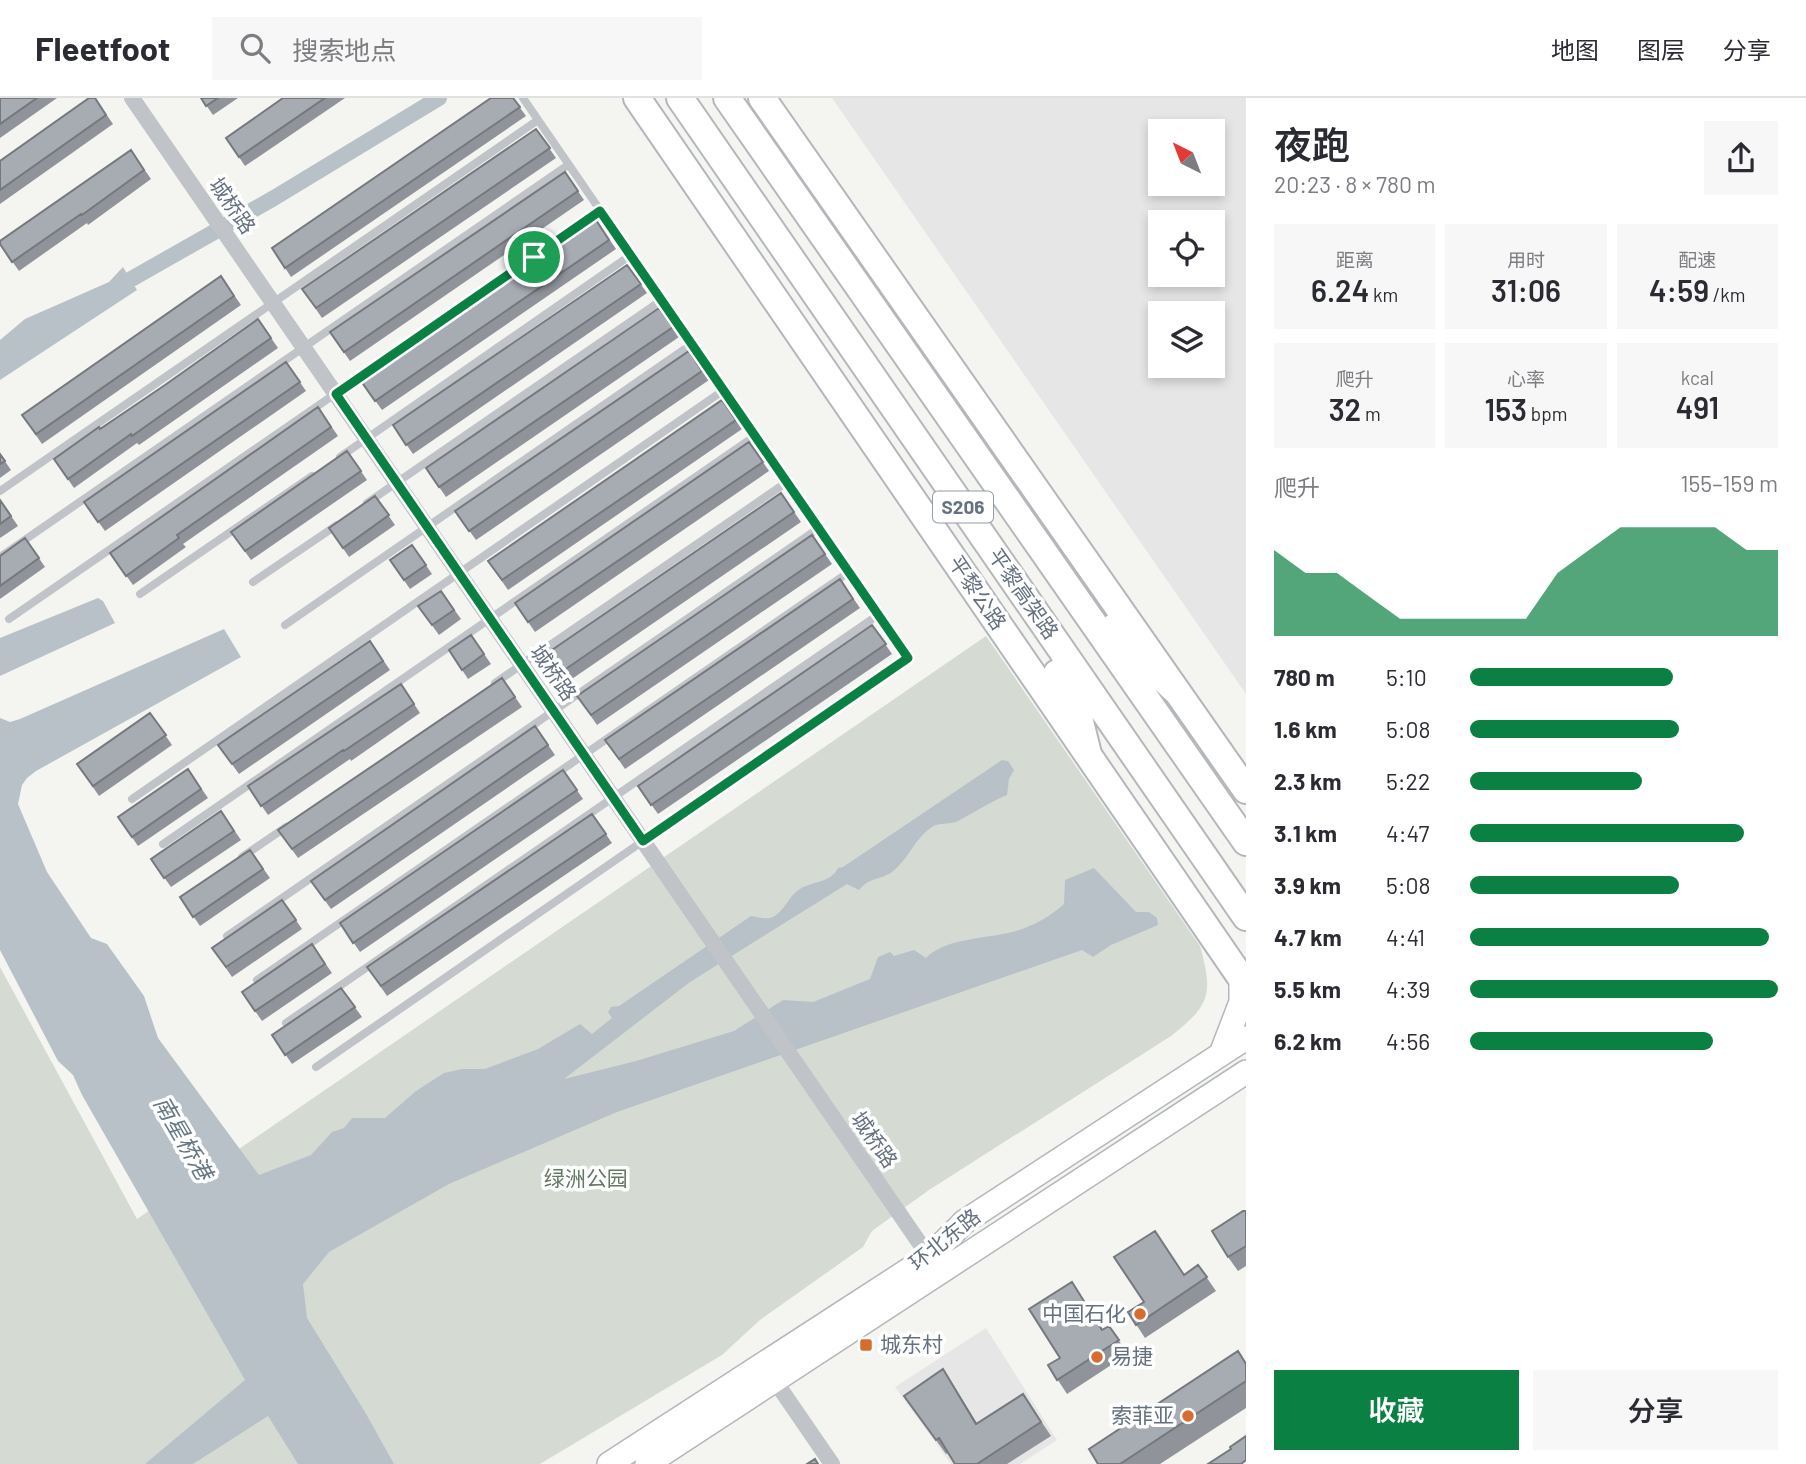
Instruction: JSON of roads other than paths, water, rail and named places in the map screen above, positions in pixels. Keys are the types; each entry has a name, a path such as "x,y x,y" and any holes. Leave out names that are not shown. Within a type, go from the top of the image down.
{"main road":[{"name":"平黎公路","path":"637,98 1243,981"},
{"name":"平黎高架路","path":"680,98 1246,917"},
{"name":"平黎高架路","path":"727,98 1246,842"},
{"path":"762,98 1246,790"},
{"path":"793,193 881,292 1127,645 1175,690"},
{"path":"762,216 816,321 1074,697 1088,754"},
{"path":"1222,1054 1241,1002 1243,981"},
{"name":"环北东路","path":"648,1464 775,1381 935,1264 964,1222 1246,1038"},
{"name":"环北东路","path":"609,1464 1240,1079"}],"street":[{"name":"城桥路","path":"132,98 935,1264"},
{"path":"775,1381 832,1464"}],"lane":[{"path":"316,1066 908,658 523,98"},
{"path":"0,491 538,120"},
{"path":"0,557 568,164"},
{"path":"9,619 600,211"},
{"path":"331,463 631,256"},
{"path":"362,507 662,300"},
{"path":"285,625 692,344"},
{"path":"132,799 724,390"},
{"path":"163,844 755,436"},
{"path":"140,594 320,471"},
{"path":"486,689 787,482"},
{"path":"253,582 341,522"},
{"path":"227,936 818,528"},
{"path":"257,980 849,572"},
{"path":"286,1023 878,615"},
{"path":"240,859 296,820"}],"water":[{"path":"123,267 137,290 0,380 0,340 25,319 109,282"},
{"path":"98,598 103,601 115,623 0,676 0,638"},
{"name":"南星桥港","path":"224,629 241,657 36,771 22,785 18,804 47,872 91,938 107,944 144,996 158,1038 259,1175 311,1155 332,1132 344,1128 352,1118 385,1118 416,1091 444,1073 462,1069 485,1069 538,1049 580,1024 592,1034 612,1018 608,1012 611,1007 619,1006 751,916 773,917 800,889 831,876 838,868 1002,760 1008,761 1014,770 1009,779 1007,795 958,821 932,827 892,872 867,883 859,890 847,884 690,982 564,1079 636,1061 734,1031 783,1000 813,1002 870,979 878,957 890,952 894,956 914,950 926,958 956,942 1005,934 1029,926 1064,904 1065,880 1094,868 1136,912 1149,912 1157,918 1158,925 1111,945 1093,957 1082,950 617,1112 449,1184 329,1252 303,1284 307,1318 394,1464 298,1464 268,1416 193,1464 145,1464 245,1380 73,1075 58,1061 0,950 0,718 10,722 20,719"}],"waterway":[{"path":"112,290 274,198 439,98"}],"place":[{"name":"中国石化","path":"1140,1314"},
{"name":"城东村","path":"866,1345"},
{"name":"易捷","path":"1097,1357"},
{"name":"索菲亚","path":"1188,1416"}],"park label":[{"name":"绿洲公园","path":"586,1179"}]}
